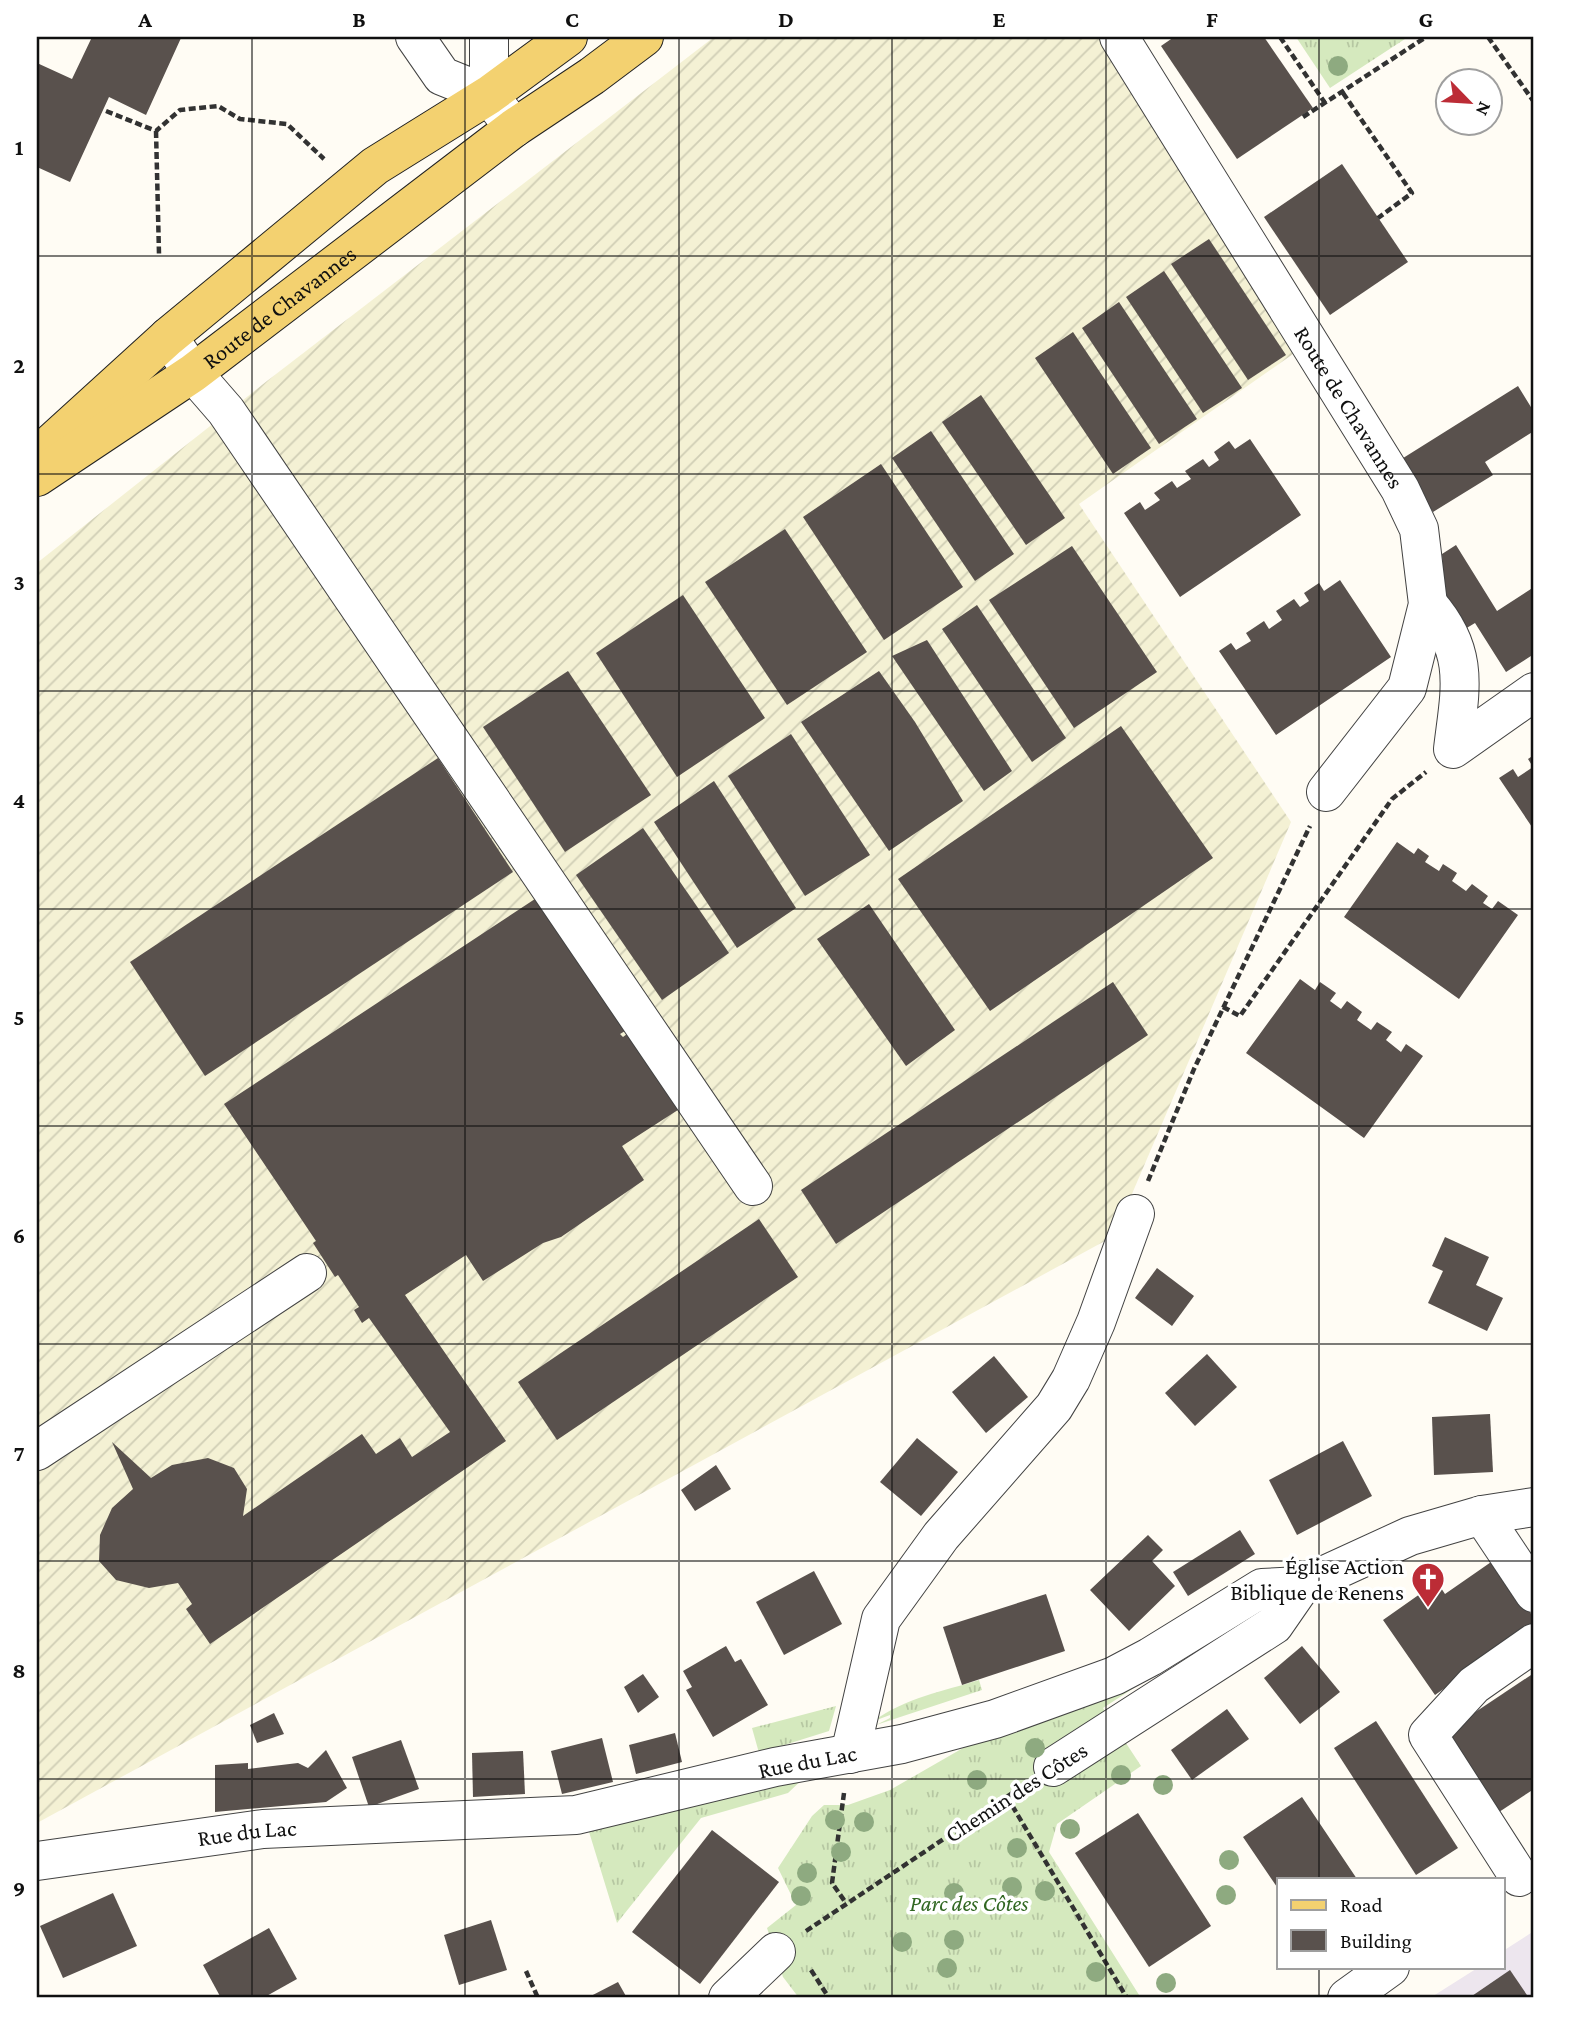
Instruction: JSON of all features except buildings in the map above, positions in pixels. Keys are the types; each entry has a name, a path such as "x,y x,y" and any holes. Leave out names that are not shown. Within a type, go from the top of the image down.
{"main road":[{"name":"Route de Chavannes","path":"37,456 168,337 375,166 489,95 568,37"},
{"name":"Route de Chavannes","path":"37,477 193,373 514,128 592,76 644,37"}],"street":[{"path":"415,37 442,76 489,95 514,128"},
{"path":"489,37 489,95"},
{"name":"Route de Chavannes","path":"1119,37 1400,489 1419,529 1428,604 1408,688 1326,792"},
{"path":"168,337 193,373 226,411 753,1186"},
{"path":"1428,604 1440,618 1455,645 1461,678 1453,749"},
{"path":"1453,749 1534,692"},
{"path":"839,1756 881,1619 942,1535 1054,1406 1071,1379 1096,1322 1135,1214"},
{"path":"37,1451 307,1273"},
{"name":"Rue du Lac","path":"37,1861 263,1829 576,1815 775,1767 902,1744 995,1719 1114,1675 1150,1657 1262,1588 1301,1586 1410,1536 1482,1515 1534,1507"},
{"path":"1482,1515 1534,1593"},
{"name":"Chemin des Côtes","path":"1053,1767 1274,1625 1301,1586"},
{"path":"1519,1877 1428,1735 1474,1685 1534,1643"},
{"path":"728,1998 776,1952"},
{"path":"1347,1998 1388,1980"}],"path":[{"path":"1280,37 1325,103"},
{"path":"1303,117 1426,37"},
{"path":"1488,37 1534,102"},
{"path":"1343,93 1412,194 1378,218"},
{"path":"156,131 180,110 218,106 240,119 287,124 330,164"},
{"path":"106,111 156,131"},
{"path":"156,131 159,254"},
{"path":"1223,1007 1240,1016 1392,799 1453,749"},
{"path":"1135,1214 1194,1069 1326,792"},
{"path":"839,1756 832,1883 846,1903"},
{"name":"Chemin des Côtes","path":"776,1952 1053,1767"},
{"path":"1007,1797 1127,1998"},
{"path":"526,1971 538,1998"}],"shaded area":[{"path":"714,37 1099,37 1296,352 1079,504 1291,822 1114,1236 37,1823 37,563 267,381"},
{"path":"1534,1931 1534,1998 1430,1998 1477,1968 1504,1968 1504,1950"}],"green space":[{"path":"1296,37 1408,37 1330,88"},
{"name":"Parc des Côtes","path":"1160,1671 1103,1708 1141,1766 1057,1824 1049,1852 1141,1998 799,1998 783,1977 767,1928 796,1905 778,1868 812,1816 824,1805 848,1805 890,1790 970,1744"},
{"path":"979,1680 982,1690 876,1725 890,1718 890,1715 874,1721 899,1706"},
{"path":"836,1706 829,1731 759,1753 752,1728"},
{"path":"807,1775 788,1793 701,1818 617,1923 586,1822"}],"place":[{"name":"Église Action Biblique de Renens","path":"1428,1609"}]}
